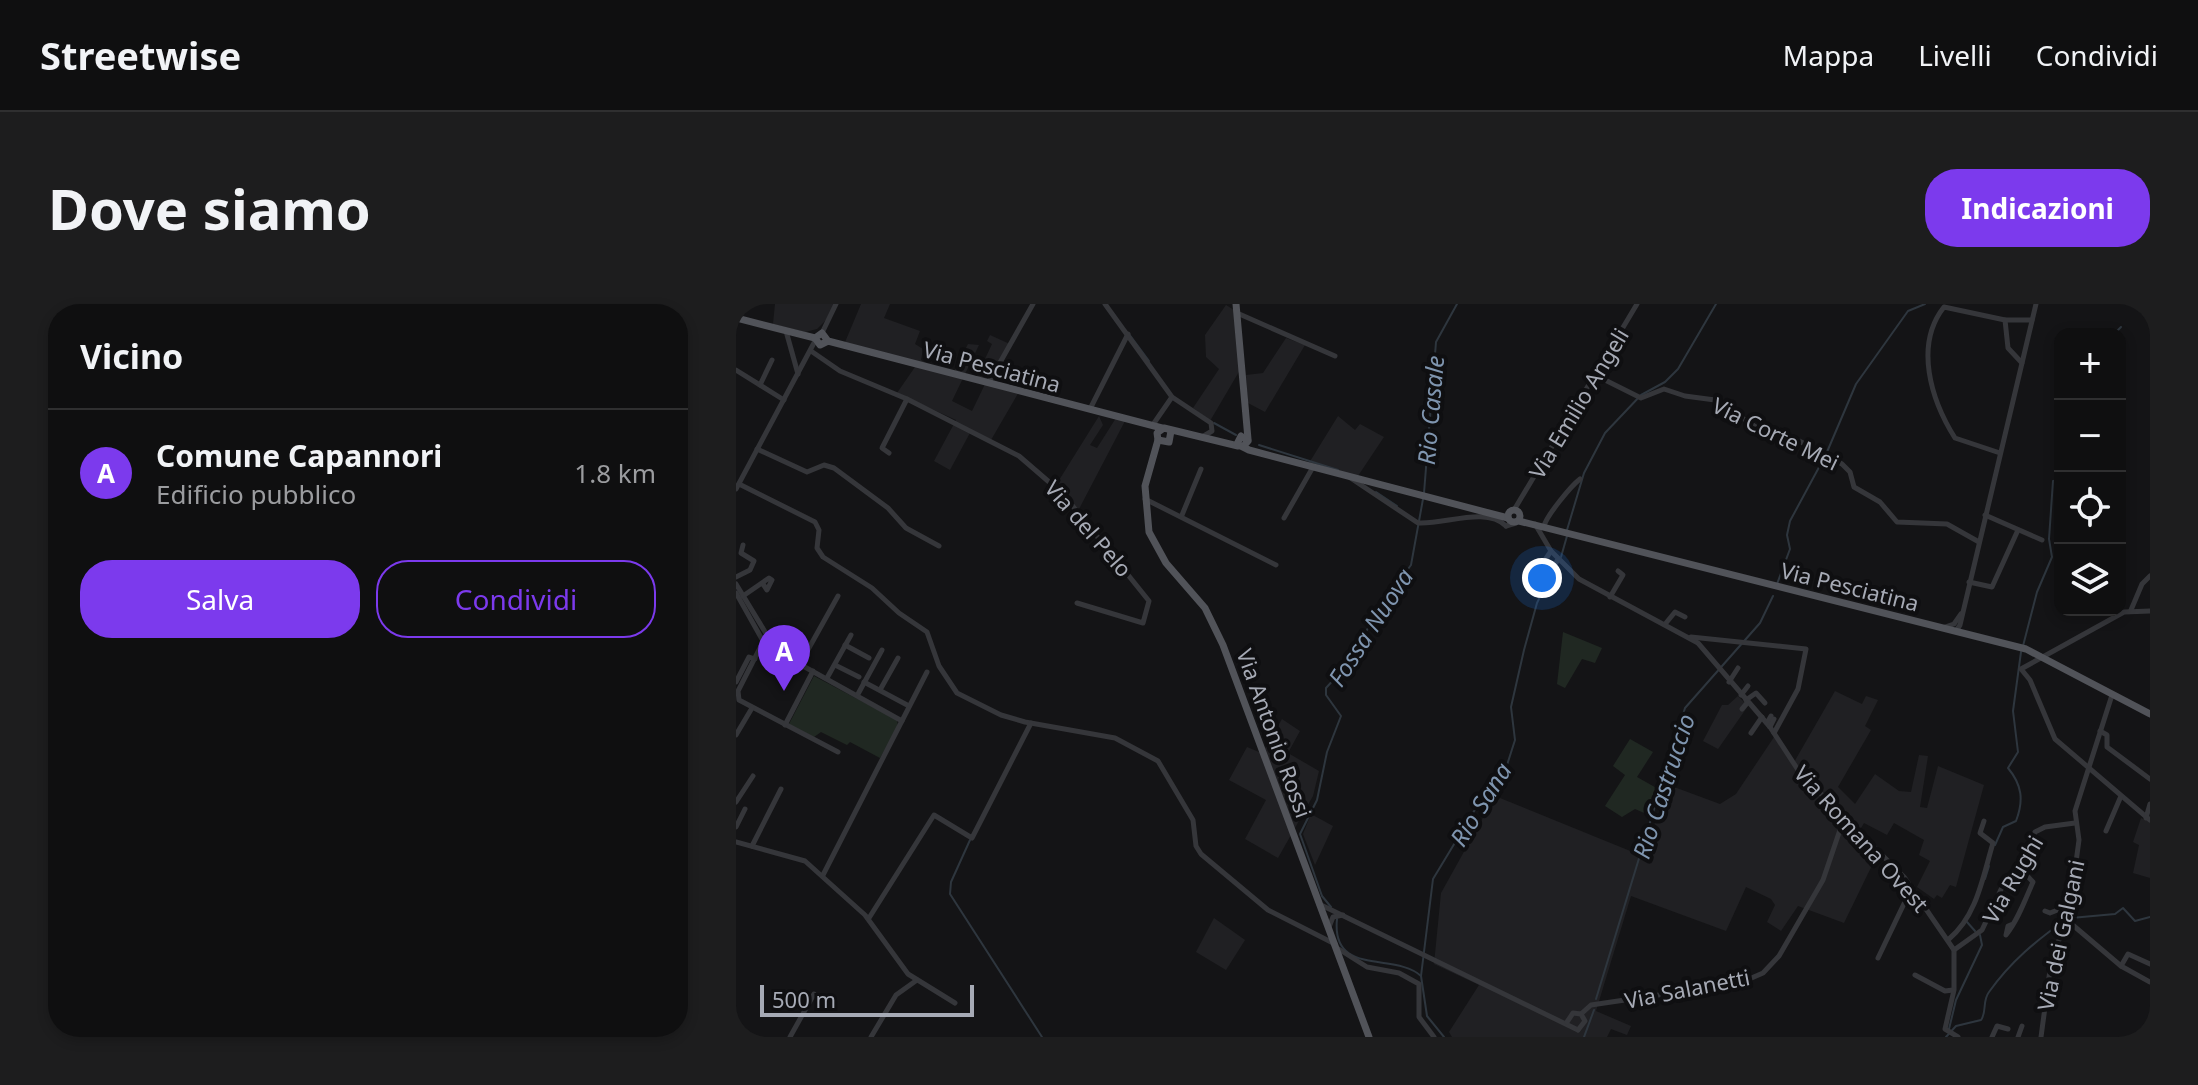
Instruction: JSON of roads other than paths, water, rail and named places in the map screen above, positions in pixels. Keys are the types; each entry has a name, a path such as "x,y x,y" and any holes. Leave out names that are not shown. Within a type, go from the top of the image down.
{"main road":[{"path":"1236,308 1247,418 1257,446 1276,457"},
{"name":"Via Pesciatina","path":"736,318 818,343 1150,425 1164,436 1185,435 1241,442 1259,453 1313,467 1941,628 1956,627 1971,636 2022,648 2043,657 2150,714"},
{"path":"1241,442 1247,418"},
{"name":"Via Antonio Rossi","path":"1164,436 1146,481 1147,525 1157,548 1205,608 1223,645 1336,946 1365,1034"}],"street":[{"path":"836,304 818,343 737,486 815,522 819,530 817,548 823,557 872,588 899,613 927,632 939,666 957,693 1001,715 1115,738 1154,758 1193,820 1196,846 1201,854 1268,910 1336,946 1367,967 1399,973 1419,984 1419,1017 1434,1037"},
{"path":"988,383 1033,304"},
{"path":"1105,304 1172,397 1211,423 1212,431 1201,437"},
{"name":"Via Emilio Angeli","path":"1512,517 1637,304"},
{"path":"1956,627 1962,613 2036,304"},
{"path":"2000,453 1955,438 1937,401 1926,355 1944,307 2005,320 2032,320"},
{"path":"1236,308 1335,356"},
{"path":"2005,320 2008,348 2022,363"},
{"path":"786,331 798,375"},
{"path":"1090,409 1128,334"},
{"name":"Via del Pelo","path":"818,343 840,371 907,399 1004,446 1047,479 1149,601 1143,623 1077,603"},
{"path":"760,385 772,360"},
{"path":"736,370 784,400"},
{"name":"Via Corte Mei","path":"1595,375 1640,397 1664,389 1685,396 1715,400 1759,429 1774,428 1826,454 1848,469 1854,487 1880,502 1897,522 1947,524 1979,542"},
{"path":"1150,425 1172,397"},
{"path":"889,453 882,448 907,399"},
{"path":"757,449 807,472 828,465 888,508 906,528 939,546"},
{"path":"1284,518 1313,467"},
{"path":"1182,515 1201,469"},
{"path":"1349,476 1420,524 1512,517"},
{"path":"1544,526 1548,512 1562,503 1580,479"},
{"path":"1145,499 1276,565"},
{"path":"1985,515 2042,540"},
{"path":"1532,523 1551,551 1579,579 1691,637 1806,649 1798,689 1774,733"},
{"path":"1969,582 1992,587 2018,530"},
{"path":"736,577 750,570 754,561 741,553 743,545"},
{"path":"1543,563 1551,551"},
{"path":"1531,571 1549,576 1559,560"},
{"path":"1610,597 1623,575 1618,571"},
{"path":"2131,610 2142,584 2150,576"},
{"path":"736,584 765,644 902,721"},
{"path":"739,594 763,584"},
{"path":"800,664 838,596"},
{"path":"2148,819 2048,728 2030,680 2021,669 2131,610 2150,611"},
{"path":"1666,623 1675,612 1685,617"},
{"path":"827,678 851,635"},
{"name":"Via Romana Ovest","path":"1691,637 1762,717 1800,773 1912,887 1949,939 1954,950 1954,990 1948,1032 1958,1037"},
{"path":"765,644 737,695 739,700 838,752"},
{"path":"845,645 869,658"},
{"path":"857,695 862,680 882,650"},
{"path":"736,682 749,657 755,659"},
{"path":"880,690 898,658"},
{"path":"736,664 743,668"},
{"path":"835,664 909,706"},
{"path":"1729,682 1738,668"},
{"path":"785,725 813,671"},
{"path":"823,875 927,672"},
{"path":"1742,709 1748,686"},
{"path":"1745,699 1756,693 1765,703"},
{"name":"Via dei Galgani","path":"2041,1037 2052,955 2068,919 2079,840 2075,823 2112,695"},
{"path":"736,735 752,708"},
{"path":"1751,733 1762,717"},
{"path":"1768,725 1773,718"},
{"path":"869,918 934,815 942,816 971,838 1031,723"},
{"path":"2100,731 2107,735 2107,747 2150,779"},
{"path":"736,802 753,776"},
{"path":"752,846 781,789"},
{"path":"2106,831 2121,796"},
{"path":"2148,819 2150,804"},
{"path":"736,827 745,809"},
{"name":"Via Salanetti","path":"1567,1022 1570,1014 1581,1014 1591,1005 1740,983 1763,973 1779,956 1823,880 1844,818"},
{"path":"1949,939 1961,929 1987,874 1993,843 1980,833 1984,821"},
{"name":"Via Rughi","path":"1954,950 1978,933 2004,883 2020,868 2035,832 2045,827 2075,823"},
{"path":"736,842 794,856 815,869 869,918 904,970 955,1003"},
{"path":"815,869 823,869 830,863"},
{"path":"2013,924 2033,882 2020,868"},
{"path":"1878,958 1912,887"},
{"path":"853,902 858,894"},
{"path":"1319,904 1332,914"},
{"path":"2045,911 2050,913 2070,905"},
{"path":"1328,928 1332,914"},
{"path":"1324,917 1344,915 1567,1022 1578,1033 1585,1021 1581,1014"},
{"path":"2068,919 2121,966 2150,982"},
{"path":"2121,966 2128,954 2150,964"},
{"path":"1915,975 1945,991 1954,990"},
{"path":"871,1037 896,995 917,979"},
{"path":"790,1037 814,994"},
{"path":"1992,1037 1997,1026 2008,1029"},
{"path":"2018,1037 2022,1026"}],"waterway":[{"name":"Rio Casale","path":"1424,493 1436,342 1457,304"},
{"name":"Rio Sana","path":"1567,530 1584,473 1605,433 1641,395 1665,382 1678,369 1716,304"},
{"name":"Rio Castruccio","path":"1827,452 1856,384 1908,311 1925,304"},
{"path":"1129,334 1149,361"},
{"path":"1214,423 1236,435"},
{"path":"1259,445 1338,470"},
{"name":"Rio Castruccio","path":"1777,584 1790,549 1787,535 1790,521 1824,458"},
{"path":"2023,646 2037,592 2052,557 2049,539 2054,481"},
{"path":"1376,492 1397,506"},
{"name":"Fossa Nuova","path":"1331,907 1322,896 1300,834 1317,800 1327,752 1341,716 1326,695 1326,688 1347,665 1380,607 1411,565 1423,499"},
{"name":"Rio Sana","path":"1561,557 1567,536"},
{"name":"Rio Sana","path":"1421,976 1433,879 1482,798 1507,765 1515,740 1511,707 1537,603 1550,576"},
{"name":"Rio Castruccio","path":"1596,999 1685,708 1760,623 1773,596"},
{"path":"1995,845 2003,827 2016,821 2020,806 2019,787 2008,768 2018,752 2013,711 2021,652"},
{"path":"970,840 951,882 950,894 1042,1037"},
{"path":"1985,879 1989,866"},
{"path":"2071,918 2115,914 2123,908 2135,921 2150,917"},
{"name":"Fossa Nuova","path":"1337,919 1338,937 1344,949 1354,956 1410,969 1421,976 1427,1016 1444,1037"},
{"path":"1946,1037 1956,1026 1981,1020 1987,995 1997,981 2024,952 2065,920"},
{"path":"1967,922 1975,931"},
{"path":"1949,1029 1956,1000 1982,945 1980,935"},
{"name":"Rio Castruccio","path":"1584,1037 1594,1010"}],"place":[{"name":"Comune Capannori","path":"784,691"}]}
